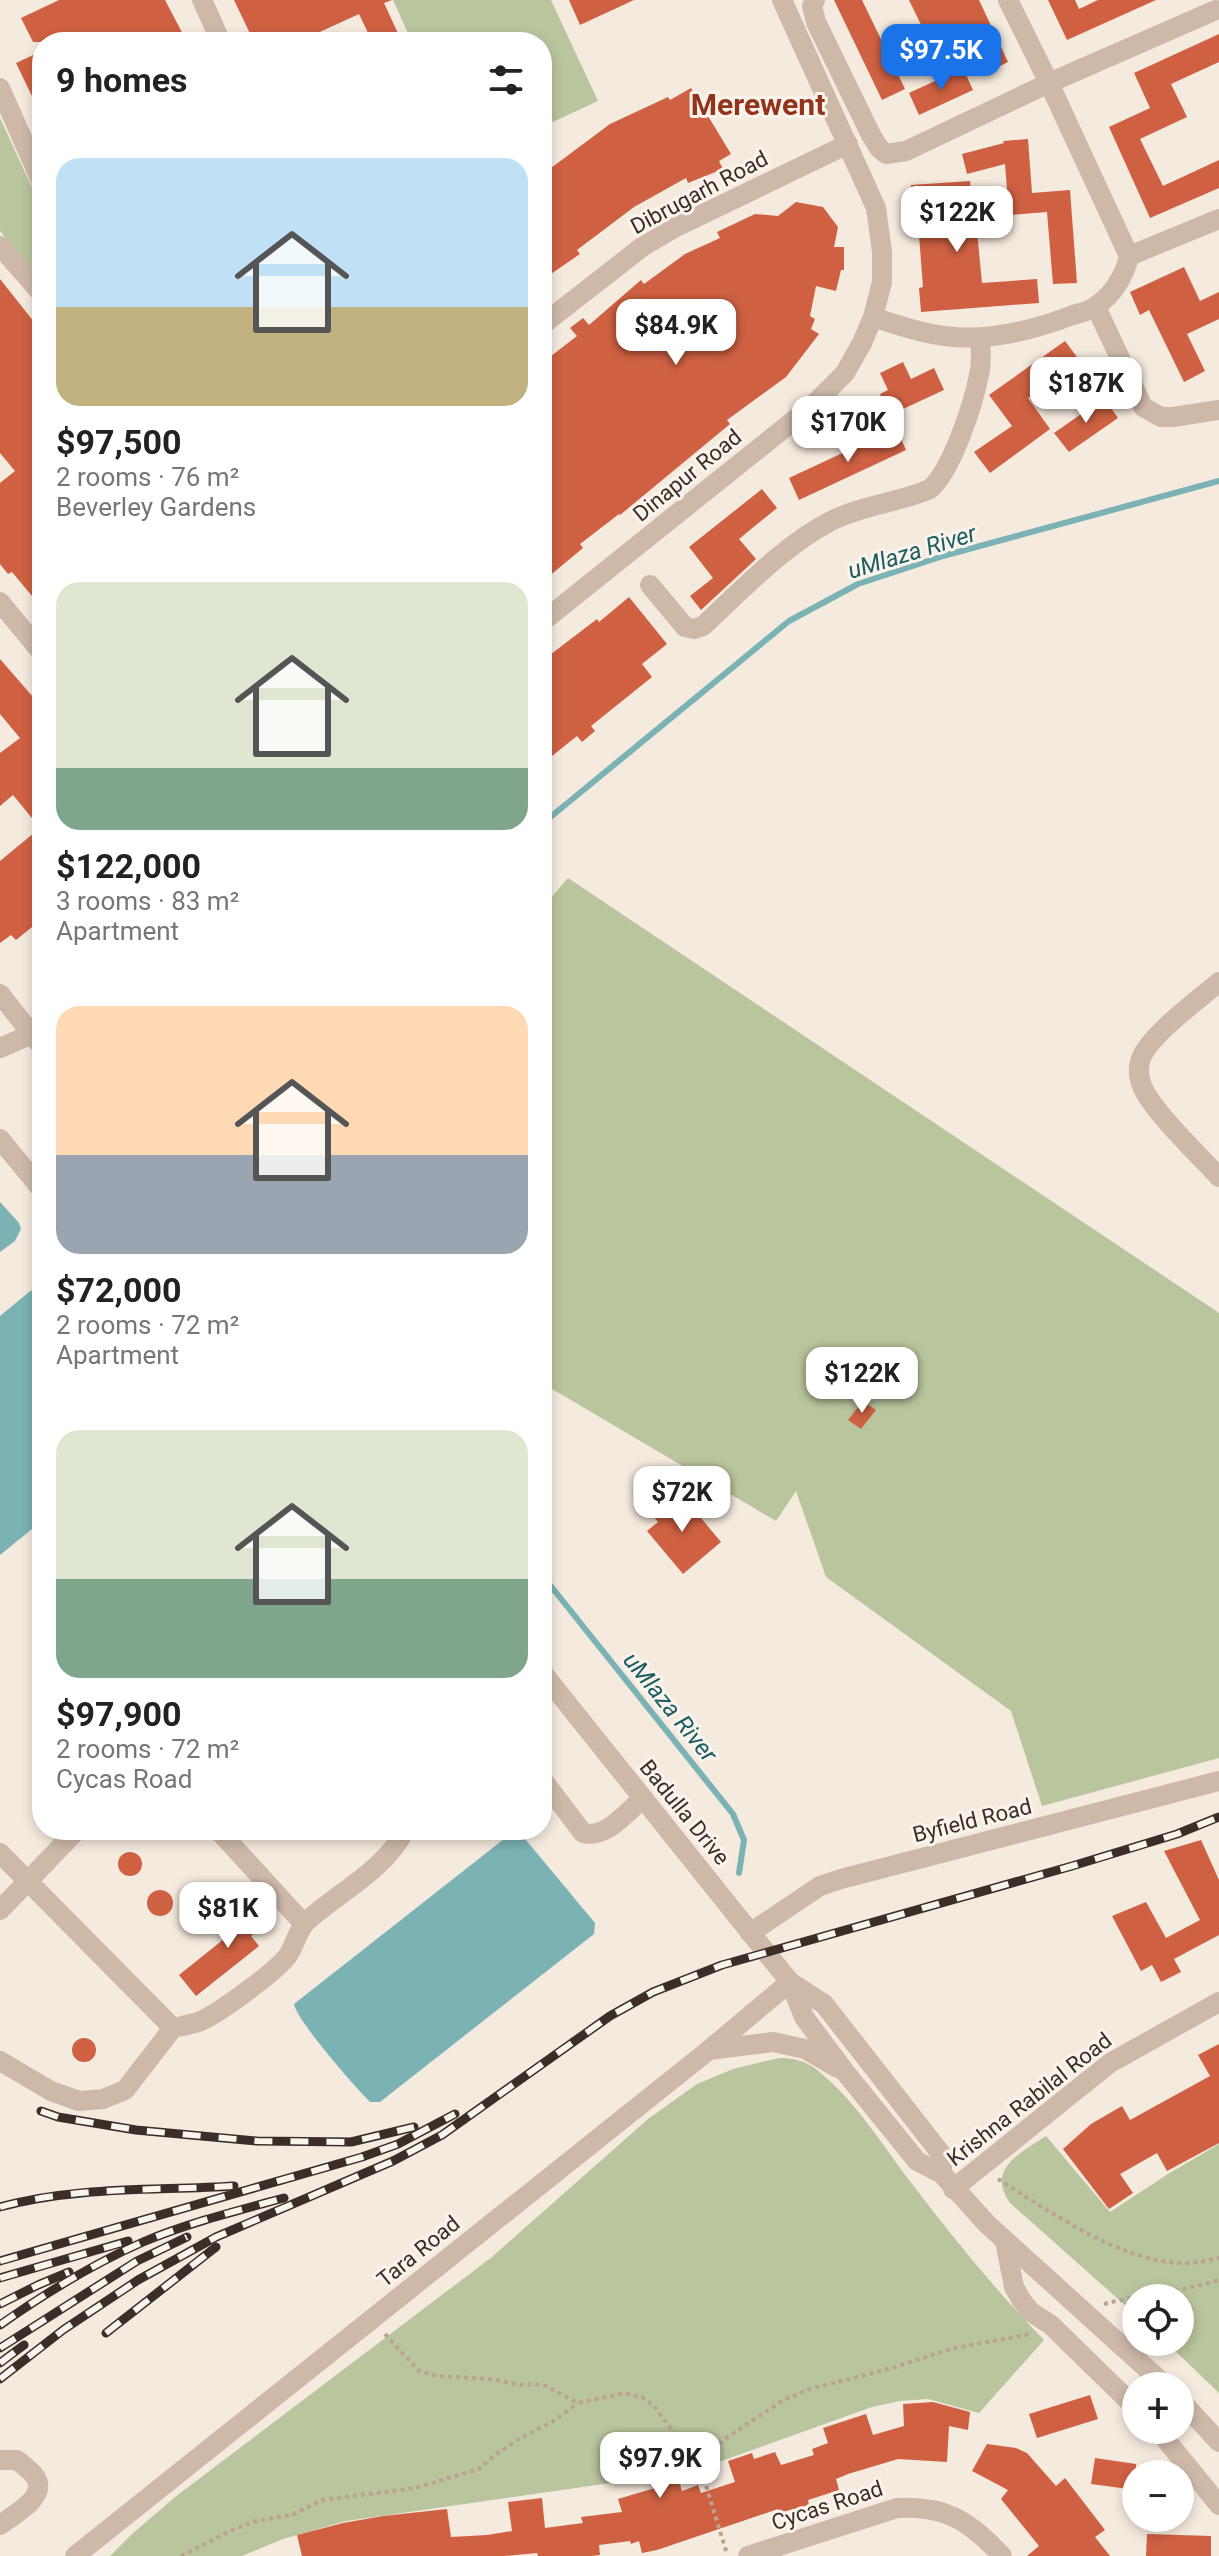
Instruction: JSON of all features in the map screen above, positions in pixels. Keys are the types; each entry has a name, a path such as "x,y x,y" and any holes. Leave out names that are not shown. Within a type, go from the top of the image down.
{"street":[{"path":"202,0 216,32"},
{"name":"Dinapur Road","path":"552,614 813,405 845,373 873,317 882,282 882,252 876,208 782,0"},
{"path":"815,0 812,6 816,22 871,135 886,154 906,151 1049,83 1216,10"},
{"path":"873,317 914,331 980,338 1039,326 1096,307 1120,282 1126,270 1129,256 1008,0"},
{"path":"0,88 32,160"},
{"name":"Dibrugarh Road","path":"552,317 642,247 676,227 848,144"},
{"path":"1129,256 1219,219"},
{"path":"0,246 32,283"},
{"path":"1096,307 1143,407 1161,417 1219,410"},
{"path":"650,585 685,627 694,629 703,626 774,561 818,528 850,513 930,489 946,470 980,375 980,338"},
{"path":"0,602 32,641"},
{"path":"1219,982 1154,1039 1143,1054 1138,1069 1141,1085 1151,1103 1219,1177"},
{"path":"0,994 32,1028"},
{"path":"0,1048 32,1037"},
{"path":"0,1139 32,1178"},
{"name":"Badulla Drive","path":"552,1684 790,1982"},
{"name":"Byfield Road","path":"750,1933 820,1886 841,1879 1219,1781"},
{"path":"552,1792 583,1833 590,1834 607,1829 643,1798"},
{"path":"0,1910 67,1840"},
{"path":"227,1840 304,1924"},
{"path":"0,2061 51,2091 79,2101 103,2099 125,2090 173,2028 200,2021 221,2010 274,1969 287,1957 304,1924 384,1859 400,1840"},
{"path":"0,1853 173,2028"},
{"path":"790,1982 804,2017 917,2161 948,2181 1005,2241 1150,2372"},
{"path":"790,1982 824,2004 942,2155 948,2181"},
{"name":"Tara Road","path":"75,2556 790,1982"},
{"name":"Krishna Rabilal Road","path":"948,2181 980,2167 1110,2063 1219,2002"},
{"path":"709,2050 773,2042 795,2045 845,2072"},
{"path":"1005,2241 1014,2287 1031,2312 1051,2325 1122,2394"},
{"path":"1194,2415 1219,2442"},
{"path":"1169,2444 1219,2505"},
{"path":"0,2460 17,2460 35,2476 38,2486 32,2500 0,2525"},
{"name":"Cycas Road","path":"748,2556 897,2508 920,2506 948,2513 969,2525 1002,2556"}],"path":[{"path":"980,2167 1090,2234 1138,2254 1189,2263 1219,2258"},
{"path":"1082,2311 1130,2297 1175,2291 1219,2280"},
{"path":"372,2319 419,2371 450,2379 490,2379 546,2386 578,2403"},
{"path":"701,2469 705,2457 726,2438 782,2401 810,2389 950,2349 1030,2334 1051,2325"},
{"path":"181,2556 252,2522 294,2514 322,2500 405,2490 455,2478 479,2469 508,2446 552,2422 578,2403 624,2393 642,2397 654,2406 701,2469 728,2556"}],"green space":[{"path":"393,0 551,0 598,101 552,122 552,32 407,32"},
{"path":"0,118 32,187 32,271 0,231"},
{"path":"568,878 1219,1313 1219,1758 1042,1806 1011,1711 826,1577 796,1491 776,1521 552,1389 552,896"},
{"path":"779,2058 808,2064 835,2086 869,2125 957,2242 1044,2340 979,2413 928,2399 900,2401 872,2407 694,2471 346,2521 283,2539 242,2556 110,2556 175,2497 492,2257 648,2119 697,2084 733,2069"},
{"path":"1046,2136 1110,2212 1219,2144 1219,2393 1181,2356 1194,2356 1194,2284 1122,2284 1122,2303 1010,2203 1002,2181 1004,2171 1017,2156"}],"water":[{"path":"0,1202 21,1229 15,1241 0,1252"},
{"path":"32,1290 32,1529 0,1555 0,1316"},
{"path":"503,1840 526,1840 595,1923 594,1934 380,2102 370,2102 340,2069 315,2039 294,2004"}],"building":[{"path":"59,0 165,0 182,32 32,32 32,40 21,18"},
{"path":"234,0 392,0 384,3 397,32 368,32 359,14 320,32 249,32"},
{"path":"569,0 634,0 580,25"},
{"path":"834,0 862,0 905,89 882,100"},
{"path":"909,0 979,0 1008,62 986,73 965,27 930,43"},
{"path":"1048,0 1075,0 1079,9 1098,0 1156,0 1067,40"},
{"path":"1219,34 1219,62 1171,84 1187,117 1140,139 1163,186 1219,160 1219,188 1150,218 1109,127 1150,108 1134,73"},
{"path":"32,56 32,96 16,63"},
{"path":"963,68 973,90 919,115 909,93"},
{"path":"691,88 731,154 719,161 723,169 688,183 686,178 634,207 577,250 580,254 552,273 552,167 610,124 668,97 670,100"},
{"path":"1028,139 1032,193 1070,190 1077,283 1053,284 1047,212 1009,215 1005,164 967,174 962,154 1003,141"},
{"path":"970,181 982,283 1037,279 1039,303 921,312 919,288 923,287 917,209 912,209 911,185"},
{"path":"796,202 823,207 838,227 834,247 844,247 844,270 841,270 836,291 816,286 810,316 815,319 811,329 819,334 786,377 727,420 730,424 580,544 583,548 552,574 552,355 577,336 570,328 583,318 589,325 641,280 644,284 685,254 720,238 717,232 755,214 778,216"},
{"path":"1184,267 1200,301 1219,292 1219,319 1187,334 1205,371 1184,382 1149,310 1140,315 1130,292"},
{"path":"0,279 32,319 32,596 12,572 8,574 0,564 0,483 15,471 0,453"},
{"path":"1065,341 1080,361 1028,398 1050,429 990,473 974,452 1012,426 989,395"},
{"path":"903,362 911,379 934,368 944,390 890,415 880,394 888,390 880,373"},
{"path":"1104,398 1118,418 1069,452 1054,433"},
{"path":"896,428 906,450 799,500 789,478"},
{"path":"762,489 777,508 739,539 756,559 701,610 690,596 713,578 689,547"},
{"path":"629,597 667,644 642,664 652,677 591,726 595,731 582,742 577,736 552,756 552,653 597,619 599,622"},
{"path":"0,659 32,696 32,818 13,795 0,806 0,753 20,738 0,714"},
{"path":"32,835 32,927 16,940 11,935 0,943 0,861"},
{"path":"863,1401 876,1410 861,1429 848,1420"},
{"path":"666,1499 674,1509 686,1500 721,1542 683,1574 647,1531 658,1522 650,1512"},
{"path":"1201,1840 1219,1880 1219,1935 1174,1959 1181,1972 1161,1982 1152,1965 1141,1971 1112,1916 1146,1902 1166,1938 1200,1920 1164,1851"},
{"path":"125,1852 135,1852 142,1859 142,1869 135,1876 125,1876 118,1869 118,1859"},
{"path":"160,1890 169,1894 173,1903 169,1912 160,1916 151,1912 147,1903 151,1894"},
{"path":"262,1901 275,1917 251,1936 259,1946 196,1996 179,1975 229,1935 226,1931"},
{"path":"84,2038 93,2041 96,2050 93,2059 84,2062 75,2059 72,2050 75,2041"},
{"path":"1219,2044 1219,2143 1167,2171 1157,2153 1120,2174 1133,2193 1109,2209 1063,2149 1091,2124 1122,2106 1130,2120 1210,2076 1198,2055"},
{"path":"1090,2395 1098,2419 1037,2438 1029,2414"},
{"path":"933,2402 970,2412 968,2430 949,2426 947,2462 898,2459 848,2474 836,2479 839,2490 808,2500 809,2505 779,2513 778,2509 657,2550 642,2553 639,2541 631,2544 630,2541 599,2545 600,2555 591,2556 538,2556 537,2553 504,2556 302,2556 297,2535 383,2516 447,2509 451,2537 487,2535 512,2531 508,2502 542,2498 545,2528 583,2523 581,2517 622,2512 618,2499 655,2488 653,2481 677,2474 682,2491 698,2485 701,2493 735,2482 728,2461 752,2453 754,2459 775,2452 781,2465 814,2455 812,2449 828,2443 823,2428 866,2414 873,2435 904,2426 903,2404"},
{"path":"987,2444 1016,2448 1027,2453 1056,2486 1065,2478 1105,2530 1095,2537 1110,2556 1027,2556 1039,2546 1001,2499 1008,2490 972,2471"},
{"path":"1095,2458 1122,2462 1122,2488 1091,2484"},
{"path":"1147,2534 1211,2536 1211,2556 1146,2556"}],"waterway":[{"name":"uMlaza River","path":"552,816 789,621 858,584 943,556 1219,481"},
{"name":"uMlaza River","path":"552,1588 733,1814 744,1840 739,1873"}],"railway":[{"path":"0,2379 63,2330 138,2280 216,2237 393,2161 442,2135 610,2016 653,1992 722,1965 1072,1866 1177,1834 1219,1817"},
{"path":"41,2111 58,2117 136,2130 257,2141 351,2142 414,2127"},
{"path":"0,2261 362,2157 398,2144 455,2114"},
{"path":"0,2207 87,2192 234,2186"},
{"path":"0,2325 69,2280 143,2242 195,2223 284,2198"},
{"path":"0,2348 137,2261 187,2237"},
{"path":"0,2278 128,2241"},
{"path":"106,2333 216,2247"},
{"path":"0,2304 69,2272"},
{"path":"0,2363 24,2345"}],"district":[{"name":"Merewent","path":"758,105"}]}
